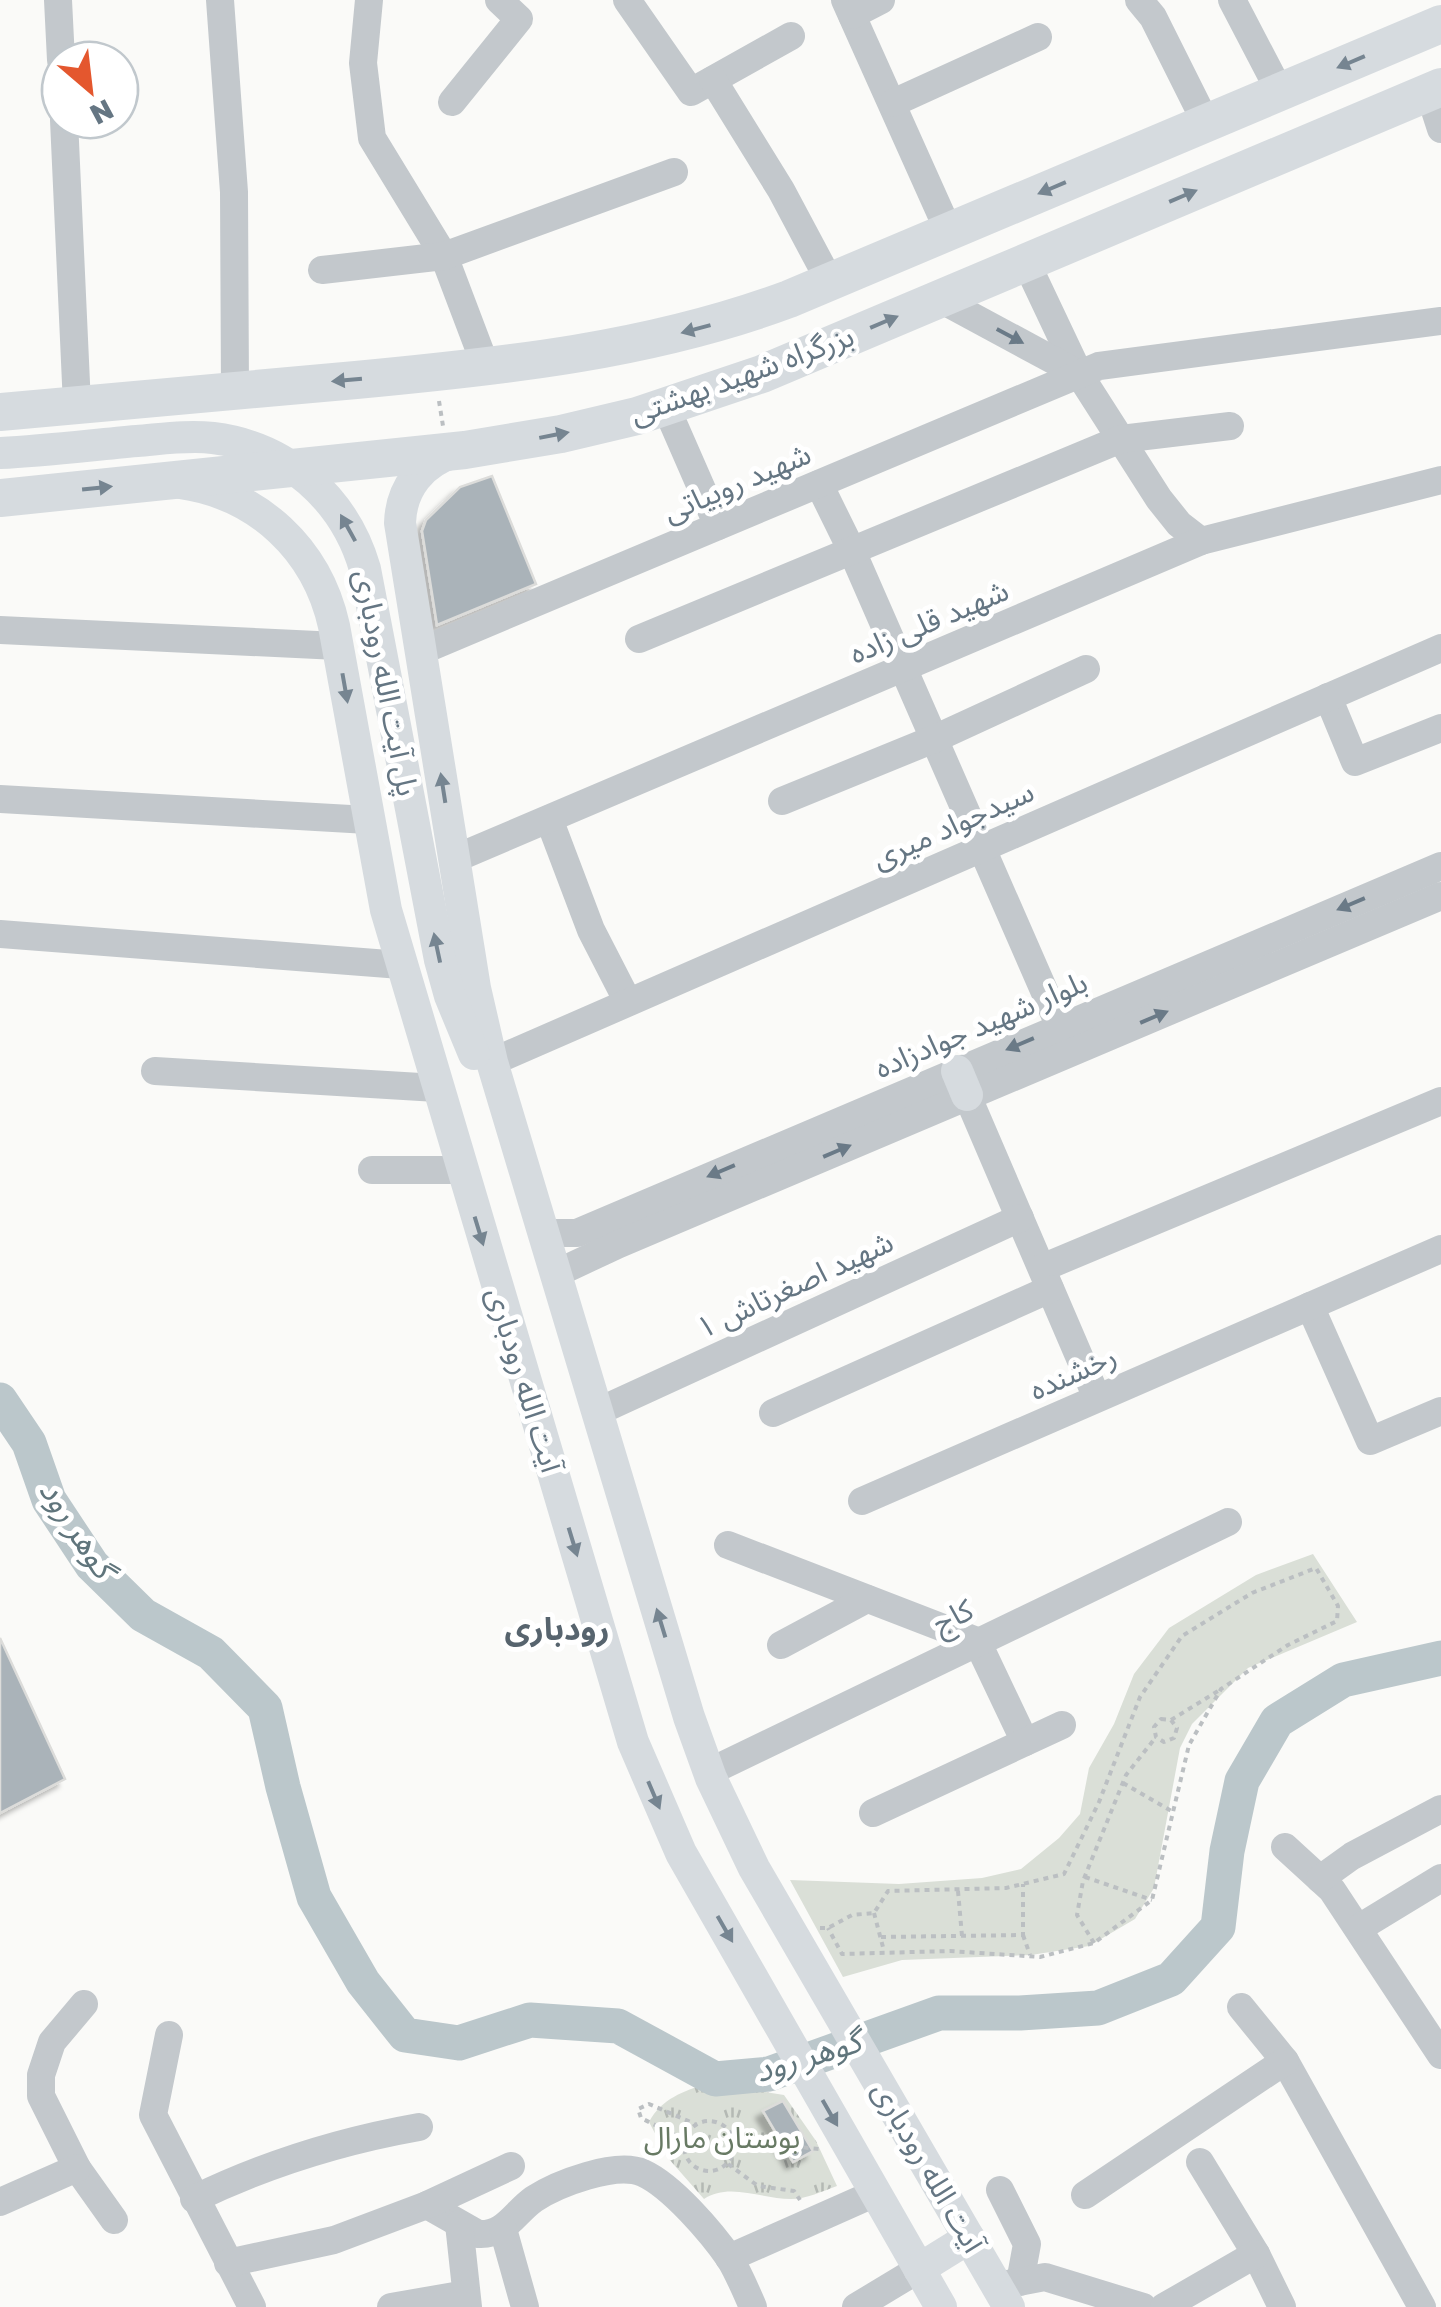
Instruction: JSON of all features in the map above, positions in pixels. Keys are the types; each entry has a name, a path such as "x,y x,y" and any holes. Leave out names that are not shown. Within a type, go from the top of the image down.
{"highway":[{"name":"بزرگراه شهید بهشتی","path":"0,412 486,367 562,358 677,334 770,306 830,282 1432,25"},
{"name":"بزرگراه شهید بهشتی","path":"0,498 458,451 561,434 666,408 748,380 1435,90"}],"main road":[{"name":"پل آیت الله رودباری","path":"0,453 215,438 249,446 282,460 310,480 334,506 353,536 366,569 440,960 516,1145"},
{"path":"458,451 422,470 408,489 401,512 475,988 480,1051"},
{"name":"آیت الله رودباری","path":"161,482 216,490 248,505 276,525 314,571 328,603 382,894 401,965 638,1758 680,1851 942,2307"},
{"path":"336,638 336,614 344,599 359,590 377,590 396,602 420,645"},
{"name":"آیت الله رودباری","path":"516,1145 709,1772 748,1855 817,1976 969,2238 1009,2292"},
{"path":"920,2268 969,2238"}],"street":[{"path":"58,0 60,40"},
{"path":"220,0 234,192 235,391"},
{"path":"369,0 363,63 372,138 444,256 486,367"},
{"path":"452,102 519,18 499,0"},
{"path":"627,0 691,92 791,36"},
{"path":"881,0 849,7 948,232"},
{"path":"1139,0 1153,17 1206,123"},
{"path":"1232,0 1280,92"},
{"path":"894,103 1038,37"},
{"path":"713,80 781,190 830,282"},
{"path":"1435,90 1441,128"},
{"path":"65,140 78,405"},
{"path":"322,270 444,256 674,172"},
{"path":"1026,262 1079,374 1159,499 1179,524 1201,540"},
{"path":"940,299 1079,374"},
{"name":"شهید روبیاتی","path":"420,645 718,526 1099,366 1441,321"},
{"path":"666,408 718,526"},
{"path":"639,640 1122,439 1230,426"},
{"name":"شهید قلی زاده","path":"454,859 1201,540 1441,480"},
{"path":"818,484 852,551 984,847 1060,1027"},
{"path":"0,630 336,638"},
{"name":"سیدجواد میری","path":"480,1051 628,1002 1441,648"},
{"path":"782,802 934,739 1086,669"},
{"path":"1328,697 1354,762 1441,728"},
{"path":"0,800 368,820"},
{"path":"549,820 591,930 628,1002"},
{"name":"بلوار شهید جوادزاده","path":"556,1274 962,1083 1060,1027 1441,866"},
{"path":"1097,1398 962,1083 1441,896"},
{"path":"0,934 401,965"},
{"path":"155,1072 437,1088"},
{"name":"بلوار شهید جوادزاده","path":"543,1234 578,1232 962,1083"},
{"path":"772,1414 1046,1278 1441,1100"},
{"path":"372,1170 461,1170"},
{"name":"شهید اصغرتاش ۱","path":"597,1412 1020,1218"},
{"path":"571,1326 587,1260 580,1258 573,1246 578,1232"},
{"name":"رخشنده","path":"862,1501 1441,1249"},
{"path":"1310,1306 1370,1441 1441,1411"},
{"name":"کاج","path":"709,1772 1228,1522"},
{"path":"728,1544 976,1641 1025,1742"},
{"path":"781,1645 868,1599"},
{"path":"874,1813 1062,1724"},
{"path":"1320,1879 1369,1846 1441,1810"},
{"path":"1285,1848 1320,1879 1359,1928 1437,2040"},
{"path":"1359,1928 1441,1878"},
{"path":"84,2004 52,2042 41,2075 41,2096 76,2168 114,2220"},
{"path":"1241,2007 1284,2060 1422,2307"},
{"path":"170,2035 152,2115 252,2307"},
{"path":"1085,2195 1284,2060"},
{"path":"194,2199 291,2158 366,2136 419,2127"},
{"path":"1200,2162 1256,2254 1282,2307"},
{"path":"228,2263 334,2240 427,2205 511,2166"},
{"path":"0,2202 76,2168"},
{"path":"427,2205 478,2234 503,2229 533,2200 565,2184 597,2173 643,2173 672,2192 729,2258 754,2307"},
{"path":"1000,2190 1027,2244 1009,2292"},
{"path":"729,2258 862,2199"},
{"path":"390,2307 467,2300 459,2224"},
{"path":"503,2229 525,2307"},
{"path":"1164,2307 1256,2254"},
{"path":"856,2307 920,2268"},
{"path":"1009,2292 1045,2277 1134,2306"}],"path":[{"path":"884,1952 874,1912 888,1891 1006,1888 1064,1874 1099,1802 1140,1697 1182,1636 1252,1593 1316,1568 1338,1606 1337,1622 1288,1645 1171,1720 1160,1719 1154,1727 1156,1737 1164,1742 1174,1738 1176,1728 1171,1720"},
{"path":"828,1928 842,1954 950,1950 1030,1956 1094,1943 1152,1900 1189,1745 1221,1689"},
{"path":"1094,1943 1077,1915 1084,1877 1123,1783 1156,1737"},
{"path":"1123,1783 1174,1812"},
{"path":"1084,1877 1152,1900"},
{"path":"1024,1884 1023,1936 1030,1956"},
{"path":"958,1890 962,1936"},
{"path":"817,1928 828,1928 852,1915 874,1912"},
{"path":"880,1937 1023,1936"},
{"path":"684,2140 641,2118 638,2109 648,2104 696,2124 720,2122 734,2140 734,2153 728,2164 716,2171 703,2171 692,2165 685,2154 684,2140 696,2124"},
{"path":"734,2140 820,2149"},
{"path":"728,2164 758,2186 794,2191 814,2220"}],"green space":[{"path":"1313,1554 1357,1622 1248,1668 1192,1724 1180,1748 1154,1888 1135,1919 1089,1946 1031,1955 902,1960 843,1977 790,1880 899,1884 982,1878 1021,1869 1059,1838 1080,1814 1089,1768 1114,1724 1134,1674 1169,1628 1256,1575"},
{"name":"بوستان مارال","path":"707,2083 784,2095 816,2141 837,2186 797,2199 724,2192 704,2199 668,2158 649,2122 667,2101"}],"building":[{"path":"492,476 536,584 437,625 422,531 426,520 460,487"},
{"path":"0,1638 65,1779 0,1813"},
{"path":"783,2101 813,2151 793,2162 763,2111"}],"waterway":[{"name":"گوهر رود","path":"0,1400 29,1443 49,1500 92,1565 143,1615 211,1653 265,1708 314,1897 363,1982 405,2035 459,2043 530,2020 618,2026 715,2079 769,2074 939,2013 1098,2008 1171,1979 1218,1927 1227,1851 1242,1781 1277,1721 1343,1680 1441,1658"}],"district":[{"name":"رودباری","path":"557,1629"}]}
